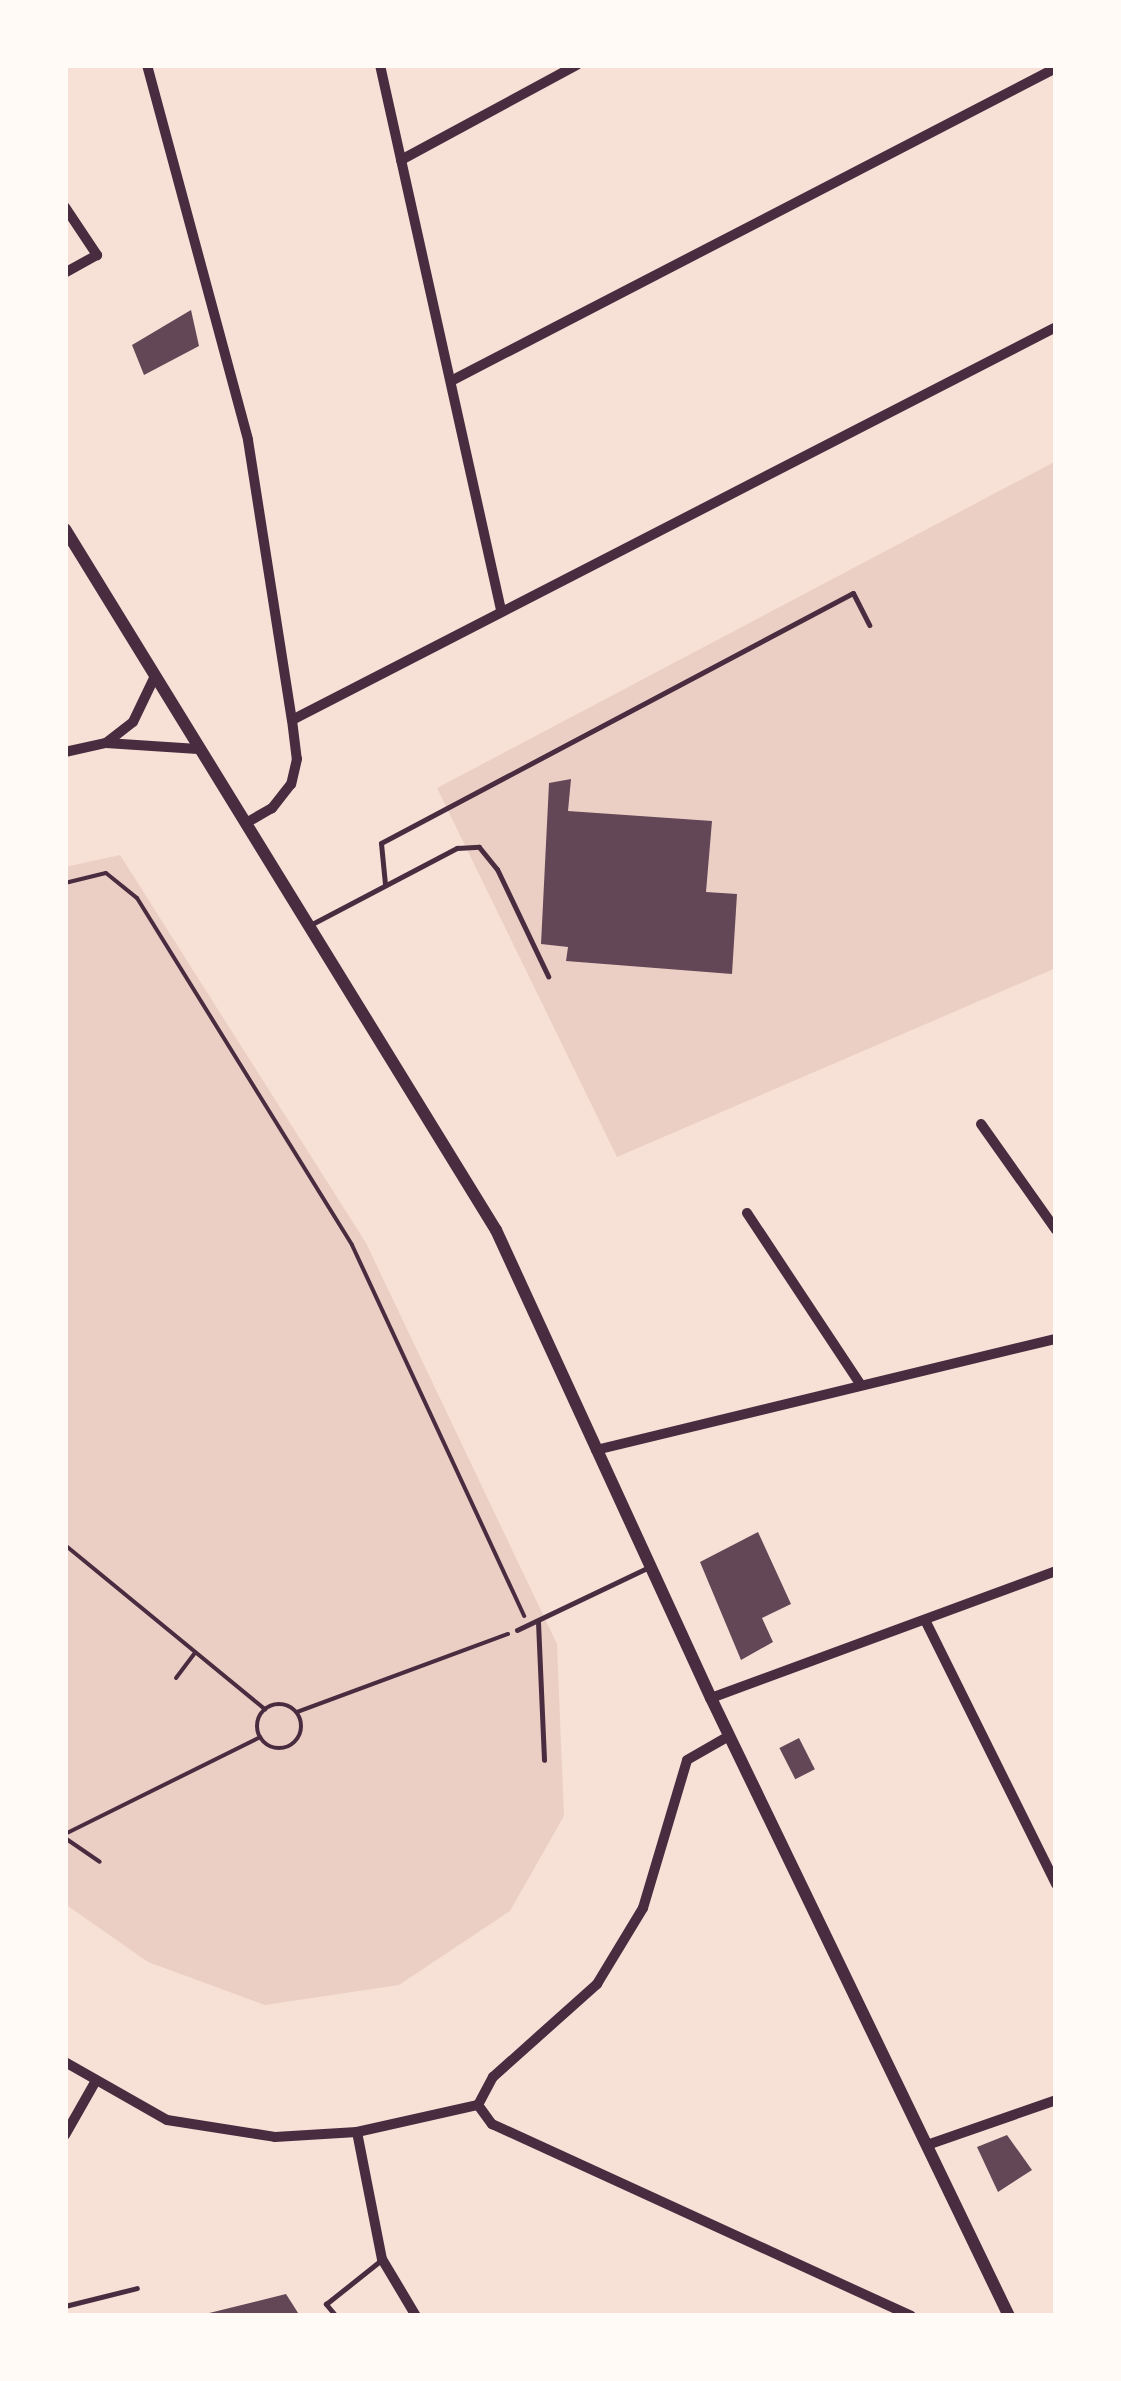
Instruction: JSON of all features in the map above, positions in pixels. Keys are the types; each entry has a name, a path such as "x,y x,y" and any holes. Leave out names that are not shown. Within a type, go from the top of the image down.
{"street":[{"path":"147,65 248,440 292,720 297,759 291,784 272,808 246,823"},
{"path":"380,65 501,610"},
{"path":"401,160 577,65"},
{"path":"452,380 1056,68"},
{"path":"65,207 97,255 65,273"},
{"path":"292,720 1056,327"},
{"path":"65,529 496,1230 729,1736 930,2144 1009,2316"},
{"path":"106,744 133,722 155,676"},
{"path":"65,752 106,744 198,749"},
{"path":"981,1124 1056,1230"},
{"path":"747,1213 862,1385"},
{"path":"596,1450 1056,1339"},
{"path":"712,1698 1056,1571"},
{"path":"925,1620 1056,1884"},
{"path":"65,2062 94,2084 168,2120 275,2137 357,2132 478,2105 493,2077 597,1984 643,1908 688,1760 729,1736"},
{"path":"65,2134 94,2084"},
{"path":"930,2144 1056,2100"},
{"path":"478,2105 492,2124 912,2316"},
{"path":"357,2132 382,2259 416,2316"}],"lane":[{"path":"385,884 382,843 852,593 868,624"},
{"path":"309,925 458,848 479,848 497,869 548,976"},
{"path":"517,1630 650,1566"},
{"path":"538,1622 544,1760"},
{"path":"336,2316 326,2304 382,2259"},
{"path":"65,2306 138,2288"}],"path":[{"path":"65,883 117,876 147,914 352,1245 529,1626"},
{"path":"65,1545 265,1708"},
{"path":"297,1712 517,1630"},
{"path":"176,1678 195,1652"},
{"path":"285,1704 297,1712 300,1736 288,1747 272,1748 260,1738 257,1722 265,1708 285,1704"},
{"path":"100,1862 65,1836 260,1738"}],"shaded area":[{"path":"1056,461 1056,968 617,1157 437,788"},
{"path":"120,855 366,1243 557,1644 564,1816 510,1911 399,1985 265,2005 148,1962 65,1904 65,867"}],"building":[{"path":"191,310 199,346 144,375 132,345"},
{"path":"571,779 568,811 712,821 706,892 737,894 732,974 566,961 568,947 541,944 549,783"},
{"path":"758,1532 791,1604 762,1618 773,1642 741,1660 700,1562"},
{"path":"799,1738 815,1769 795,1779 779,1748"},
{"path":"1007,2135 1032,2170 998,2192 977,2147"},
{"path":"286,2294 300,2316 201,2315"}]}
